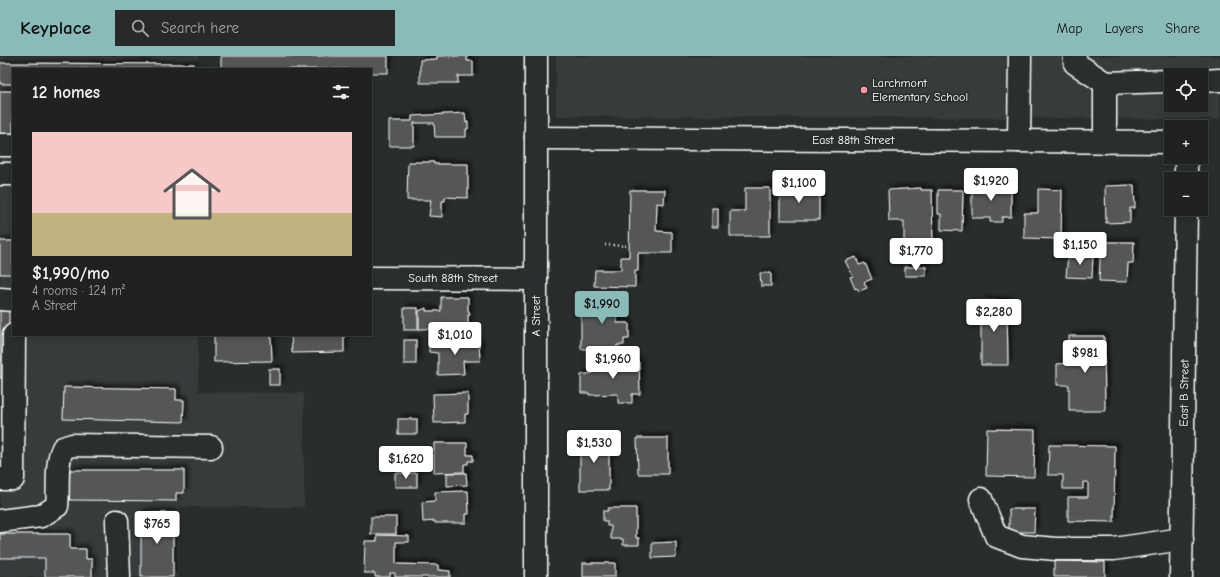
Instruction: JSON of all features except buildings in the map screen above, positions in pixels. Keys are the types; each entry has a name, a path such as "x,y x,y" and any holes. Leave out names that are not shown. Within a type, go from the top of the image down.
{"street":[{"name":"A Street","path":"536,56 536,577"},
{"path":"1019,141 1020,56"},
{"path":"1074,56 1075,62 1106,82 1164,81"},
{"path":"1208,81 1220,80"},
{"path":"1105,142 1106,82"},
{"name":"East 88th Street","path":"536,138 1164,142"},
{"path":"0,145 12,145"},
{"path":"0,174 12,174"},
{"name":"East B Street","path":"1181,577 1186,216"},
{"name":"South 88th Street","path":"372,278 536,279"},
{"path":"0,299 12,300"},
{"path":"0,479 13,480 7,390 14,336"},
{"path":"0,521 42,516 57,506 58,458 63,448 72,445 211,448"},
{"path":"981,500 996,536 1022,546 1056,548 1114,548 1182,539"},
{"path":"117,521 118,577"}],"path":[{"path":"605,245 629,246"}],"shaded area":[{"path":"0,56 198,56 198,68 12,68 12,336 198,336 198,392 304,393 304,507 180,507 179,577 0,577"},
{"name":"Larchmont Elementary School","path":"556,56 1220,56 1220,119 556,116"}],"place":[{"name":"Larchmont Elementary School","path":"864,90"}]}
